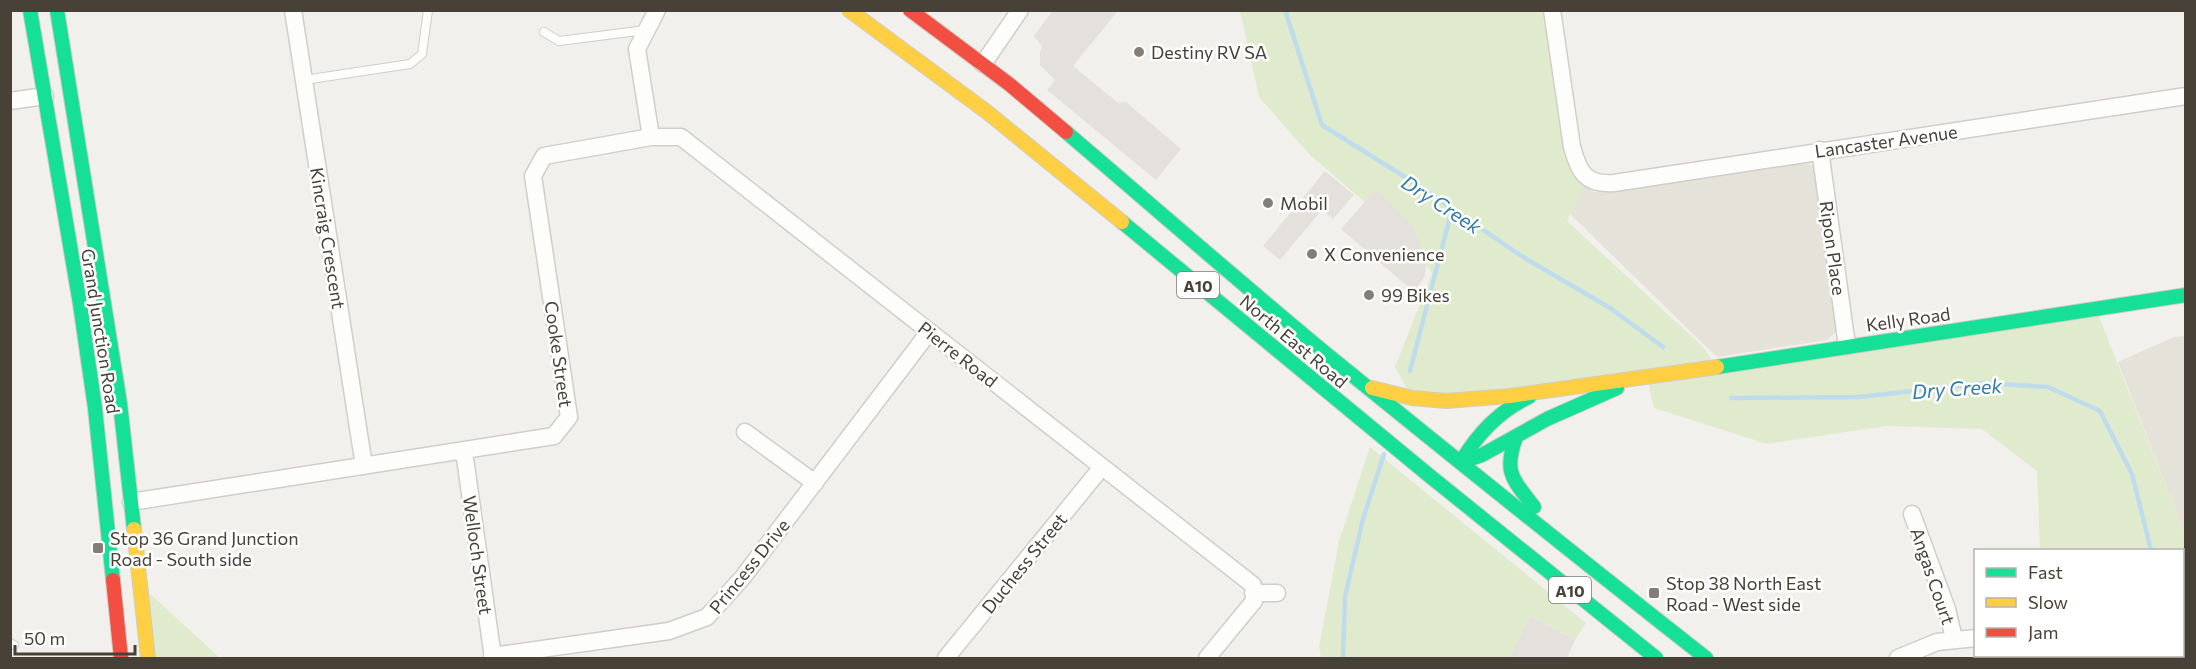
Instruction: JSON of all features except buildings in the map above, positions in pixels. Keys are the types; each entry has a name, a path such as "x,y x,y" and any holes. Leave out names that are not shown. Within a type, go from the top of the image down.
{"main road":[{"name":"Grand Junction Road","path":"30,10 96,408 121,658"},
{"name":"Grand Junction Road","path":"57,10 120,403 148,658"},
{"name":"North East Road","path":"849,10 989,114 1484,522 1656,658"},
{"name":"North East Road","path":"910,10 970,68 1009,84 1334,360 1547,533 1706,658"},
{"path":"933,71 970,68 980,84 989,114"},
{"path":"45,96 70,92"},
{"name":"Kelly Road","path":"1370,387 1412,398 1446,401 1510,396 2186,295"},
{"name":"Kelly Road","path":"1461,462 1482,455 1547,419 1635,379"},
{"name":"Kelly Road","path":"1461,462 1470,445 1494,419 1511,406 1545,390"},
{"path":"1516,436 1509,452 1510,475 1538,513 1547,533"},
{"path":"1406,457 1461,462 1465,485 1484,522"},
{"path":"105,504 131,502"}],"street":[{"name":"Kincraig Crescent","path":"293,10 364,466"},
{"path":"651,137 638,49 657,10"},
{"path":"970,68 1020,10"},
{"name":"Lancaster Avenue","path":"1552,10 1569,133 1576,161 1588,179 1599,183 1614,183 2186,96"},
{"path":"10,101 45,96"},
{"name":"Pierre Road","path":"651,137 681,137 1253,585 1253,593"},
{"name":"Cooke Street","path":"131,502 554,436 569,417 533,176 544,156 651,137"},
{"name":"Ripon Place","path":"1820,150 1846,346"},
{"name":"Princess Drive","path":"493,658 669,631 707,617 743,577 929,332"},
{"path":"746,432 814,483"},
{"name":"Welloch Street","path":"464,451 493,658"},
{"name":"Duchess Street","path":"946,658 1102,467"},
{"name":"Angas Court","path":"1912,514 1947,609 1954,639"},
{"path":"1207,658 1254,601 1253,593 1278,593"},
{"path":"1898,658 1937,642 1974,638"}],"lane":[{"path":"304,80 410,64 422,54 428,10"},
{"path":"544,32 559,41 647,30"}],"shaded area":[{"path":"1053,10 1118,11 1073,66 1118,103 1126,102 1181,149 1156,180 1047,90 1055,80 1040,65 1042,46 1034,36"},
{"path":"1800,161 1815,168 1839,329 1827,340 1717,357 1570,214 1584,186 1594,192 1605,192"},
{"path":"1325,171 1354,195 1333,219 1322,210 1280,260 1263,246"},
{"path":"1376,189 1414,228 1426,262 1425,276 1414,292 1341,229"},
{"path":"2185,336 2185,534 2118,362 2174,337"},
{"path":"1530,616 1575,640 1567,658 1509,658"}],"green space":[{"path":"1240,11 1552,11 1569,133 1588,179 1567,221 1703,347 1716,366 2096,309 2185,534 2185,658 2043,658 2184,657 2184,549 2040,549 2037,471 1982,429 1886,426 1767,444 1654,408 1647,377 1412,398 1395,367 1432,273 1407,238 1310,155 1259,97"},
{"path":"1370,447 1586,623 1575,640 1530,616 1509,658 1321,658 1319,647 1339,541"},
{"path":"145,589 220,658 155,658"}],"waterway":[{"name":"Dry Creek","path":"1285,10 1322,125 1413,182 1523,257 1610,308 1663,347"},
{"path":"1410,371 1452,209"},
{"name":"Dry Creek","path":"1731,398 1859,397 1984,383 2048,387 2100,411 2132,474 2151,549"},
{"path":"1343,658 1345,597 1363,519 1384,454"}],"traffic: fast":[{"path":"30,10 80,304 95,408 113,580"},
{"path":"57,10 120,403 134,529"},
{"path":"1066,132 1335,361 1706,658"},
{"path":"1122,222 1431,477 1656,658"},
{"path":"1717,367 2186,295"},
{"path":"1461,462 1482,455 1547,419 1617,388"},
{"path":"1461,462 1490,424 1508,409 1529,397"},
{"path":"1516,437 1510,468 1520,489 1534,507"}],"traffic: slow":[{"path":"849,10 987,112 1122,222"},
{"path":"1372,388 1412,398 1446,401 1510,396 1717,367"},
{"path":"134,529 148,658"}],"traffic: jam":[{"path":"910,10 1009,84 1066,132"},
{"path":"113,580 121,658"}],"place":[{"name":"Destiny RV SA","path":"1139,52"},
{"name":"Mobil","path":"1268,203"},
{"name":"X Convenience","path":"1312,254"},
{"name":"99 Bikes","path":"1369,295"},
{"name":"Stop 36 Grand Junction Road - South side","path":"98,548"},
{"name":"Stop 38 North East Road - West side","path":"1654,593"}]}
